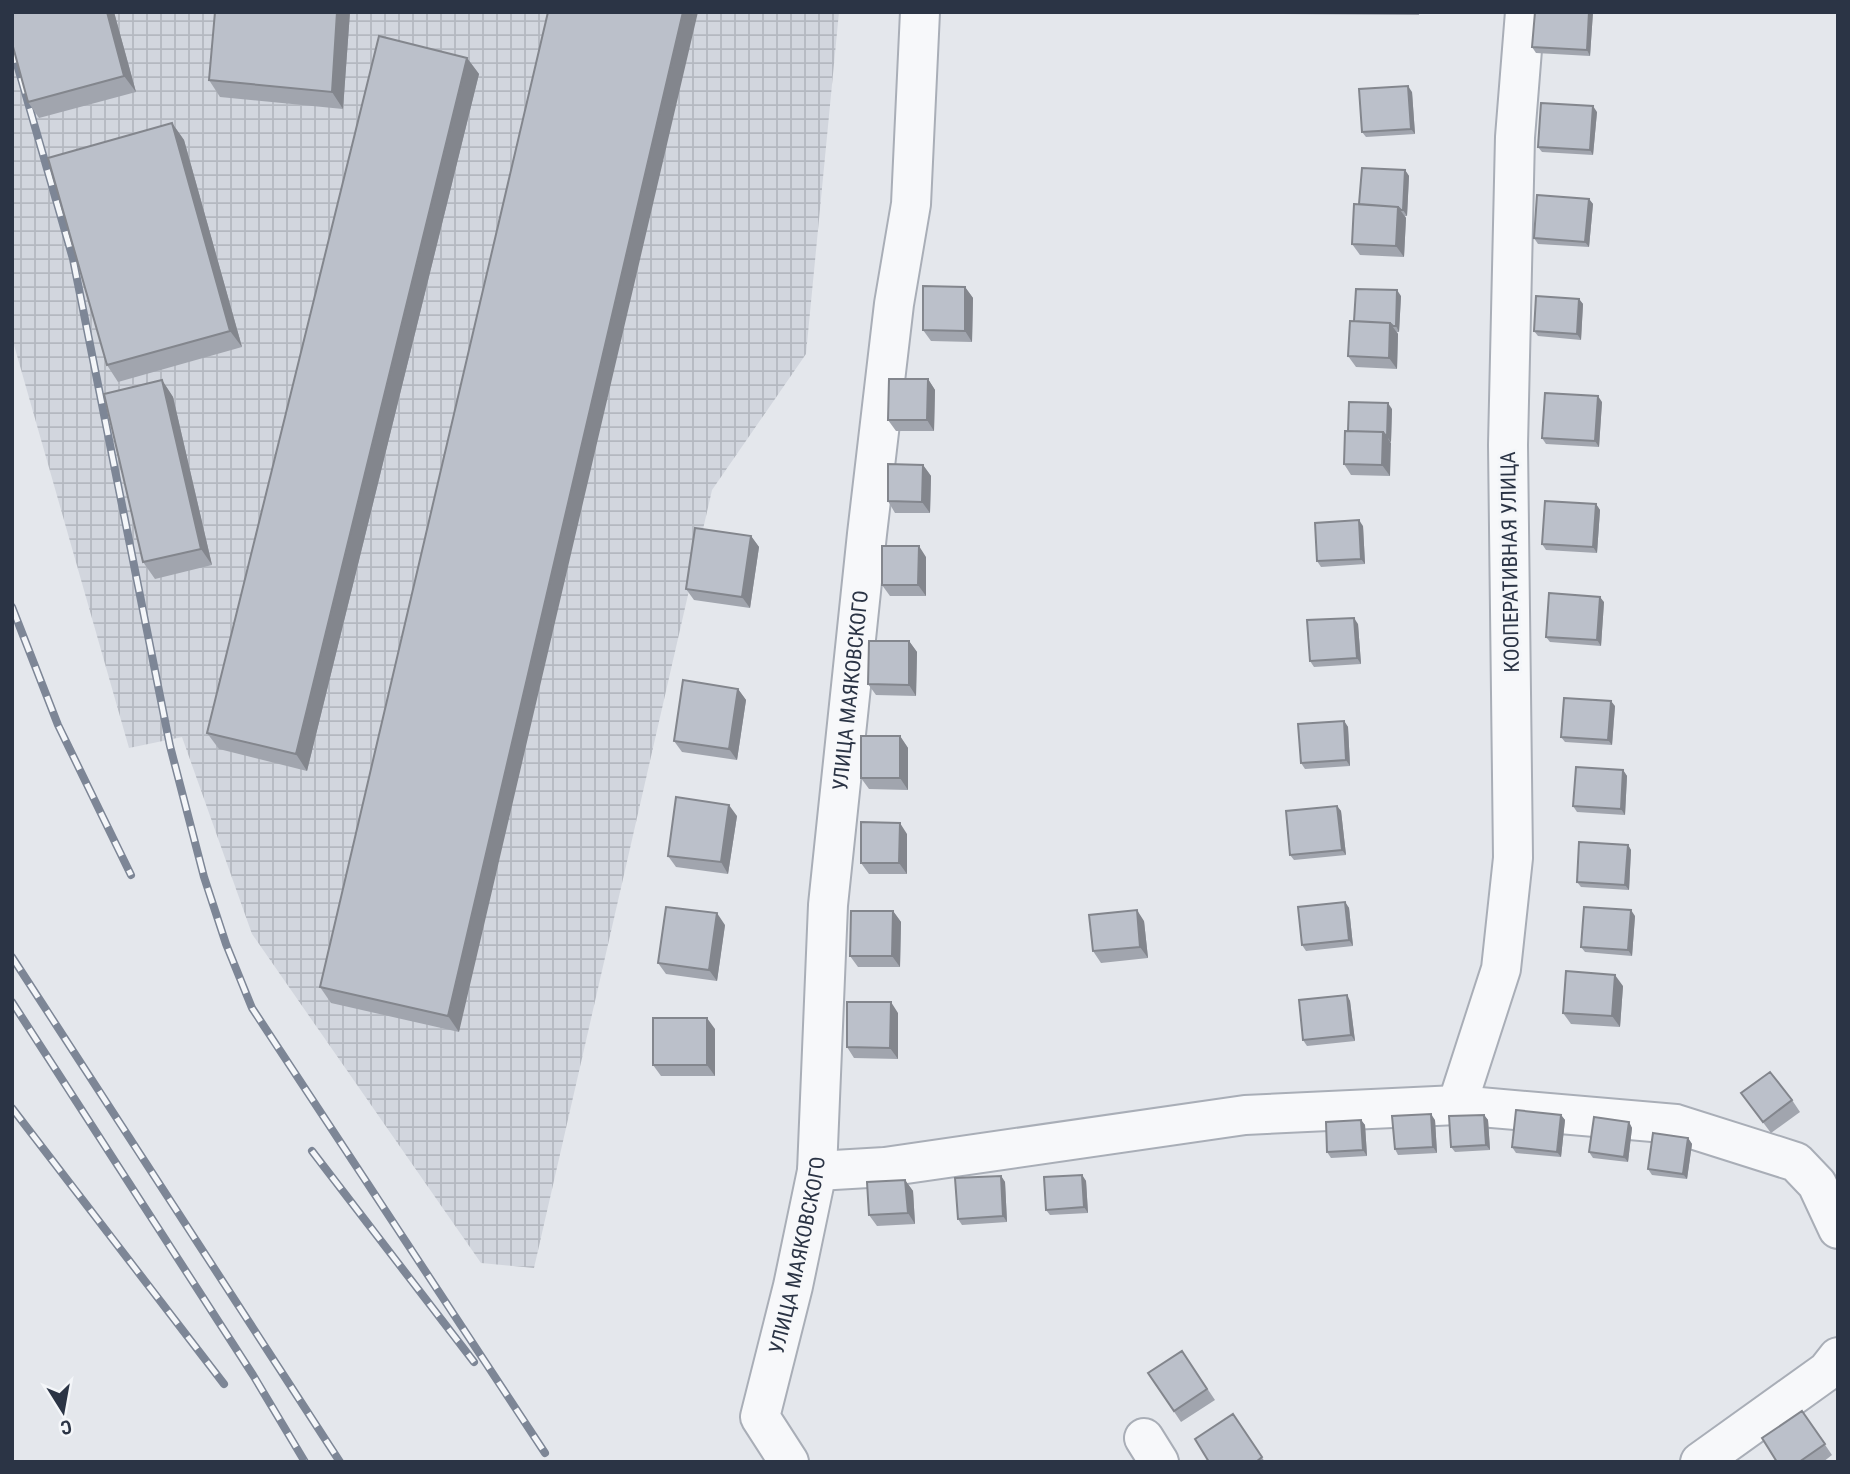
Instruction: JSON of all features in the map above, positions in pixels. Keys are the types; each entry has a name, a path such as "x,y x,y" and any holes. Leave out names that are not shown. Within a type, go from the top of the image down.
{"street":[{"name":"УЛИЦА МАЯКОВСКОГО","path":"789,1462 760,1417 774,1368 817,1171 828,905 894,304 911,204 920,12"},
{"name":"КООПЕРАТИВНАЯ УЛИЦА","path":"1457,1105 1501,969 1513,858 1508,445 1516,137 1525,12"},
{"path":"817,1171 885,1167 1245,1115 1457,1105 1676,1124 1796,1162 1817,1184 1838,1229"},
{"path":"1700,1462 1834,1375"}],"shaded area":[{"path":"12,12 839,12 806,354 712,490 534,1268 481,1263 252,934 182,737 129,748 12,338"}],"building":[{"path":"12,12 107,12 124,76 28,102 12,43"},
{"path":"215,12 337,12 332,92 209,80"},
{"path":"548,12 683,12 448,1016 320,987"},
{"path":"1535,12 1589,12 1587,50 1532,47"},
{"path":"379,36 467,58 296,754 207,733"},
{"path":"1408,86 1411,129 1362,132 1359,89"},
{"path":"1541,103 1593,106 1590,150 1538,147"},
{"path":"172,123 230,331 107,365 48,158"},
{"path":"1362,168 1405,170 1403,210 1398,207 1359,204"},
{"path":"1537,195 1589,199 1585,242 1534,238"},
{"path":"1354,204 1398,207 1396,246 1352,244"},
{"path":"923,286 965,287 965,331 923,330"},
{"path":"1356,289 1397,290 1396,326 1390,323 1354,321"},
{"path":"1536,296 1579,299 1577,334 1534,331"},
{"path":"1350,321 1390,323 1389,358 1348,356"},
{"path":"889,379 928,379 927,420 888,420"},
{"path":"162,380 201,549 143,562 104,394"},
{"path":"1545,393 1598,396 1595,441 1542,438"},
{"path":"1349,402 1388,403 1387,437 1383,432 1348,431"},
{"path":"1345,431 1383,432 1382,465 1344,464"},
{"path":"888,464 923,465 922,502 888,501"},
{"path":"1545,501 1596,504 1593,547 1542,544"},
{"path":"1359,520 1361,559 1317,561 1315,523"},
{"path":"695,528 751,536 742,597 686,589"},
{"path":"882,546 919,546 918,585 882,585"},
{"path":"1549,593 1600,597 1597,640 1546,637"},
{"path":"1354,618 1357,658 1310,661 1307,620"},
{"path":"869,641 909,641 909,685 868,684"},
{"path":"683,680 738,689 729,749 674,741"},
{"path":"1564,698 1611,701 1608,740 1561,737"},
{"path":"1344,721 1346,760 1301,763 1298,724"},
{"path":"861,736 900,736 900,778 861,778"},
{"path":"1576,767 1623,770 1621,809 1573,806"},
{"path":"676,797 729,805 721,862 668,856"},
{"path":"1337,806 1342,850 1290,855 1286,811"},
{"path":"861,822 900,823 899,863 861,863"},
{"path":"1579,842 1628,845 1625,885 1577,882"},
{"path":"1345,902 1349,940 1302,945 1298,907"},
{"path":"666,907 717,913 709,970 658,963"},
{"path":"1584,907 1631,910 1628,950 1581,947"},
{"path":"1137,910 1140,947 1093,951 1089,915"},
{"path":"851,911 893,911 892,956 850,956"},
{"path":"1566,971 1615,975 1612,1016 1563,1013"},
{"path":"1347,995 1351,1035 1303,1040 1299,1000"},
{"path":"847,1002 891,1002 890,1048 847,1047"},
{"path":"653,1018 707,1018 707,1065 653,1065"},
{"path":"1770,1072 1792,1100 1763,1122 1741,1093"},
{"path":"1516,1110 1561,1115 1557,1152 1512,1147"},
{"path":"1431,1114 1433,1147 1395,1149 1392,1116"},
{"path":"1484,1115 1486,1145 1451,1147 1449,1116"},
{"path":"1594,1117 1629,1122 1624,1157 1589,1152"},
{"path":"1361,1120 1363,1150 1327,1152 1326,1122"},
{"path":"1653,1133 1688,1138 1683,1174 1648,1169"},
{"path":"1082,1175 1084,1207 1046,1210 1044,1177"},
{"path":"1001,1176 1003,1216 958,1219 955,1178"},
{"path":"905,1180 908,1213 869,1215 867,1182"},
{"path":"1182,1351 1207,1389 1174,1411 1148,1373"},
{"path":"1802,1411 1825,1444 1799,1462 1777,1462 1762,1438"},
{"path":"1233,1414 1262,1457 1256,1462 1209,1462 1195,1439"}],"railway":[{"path":"12,47 73,259 170,746 204,877 226,944 252,1008 545,1453"},
{"path":"12,607 58,725 131,875"},
{"path":"12,957 340,1462"},
{"path":"12,1002 253,1375 305,1462"},
{"path":"12,1108 224,1384"},
{"path":"312,1151 474,1362"}]}
